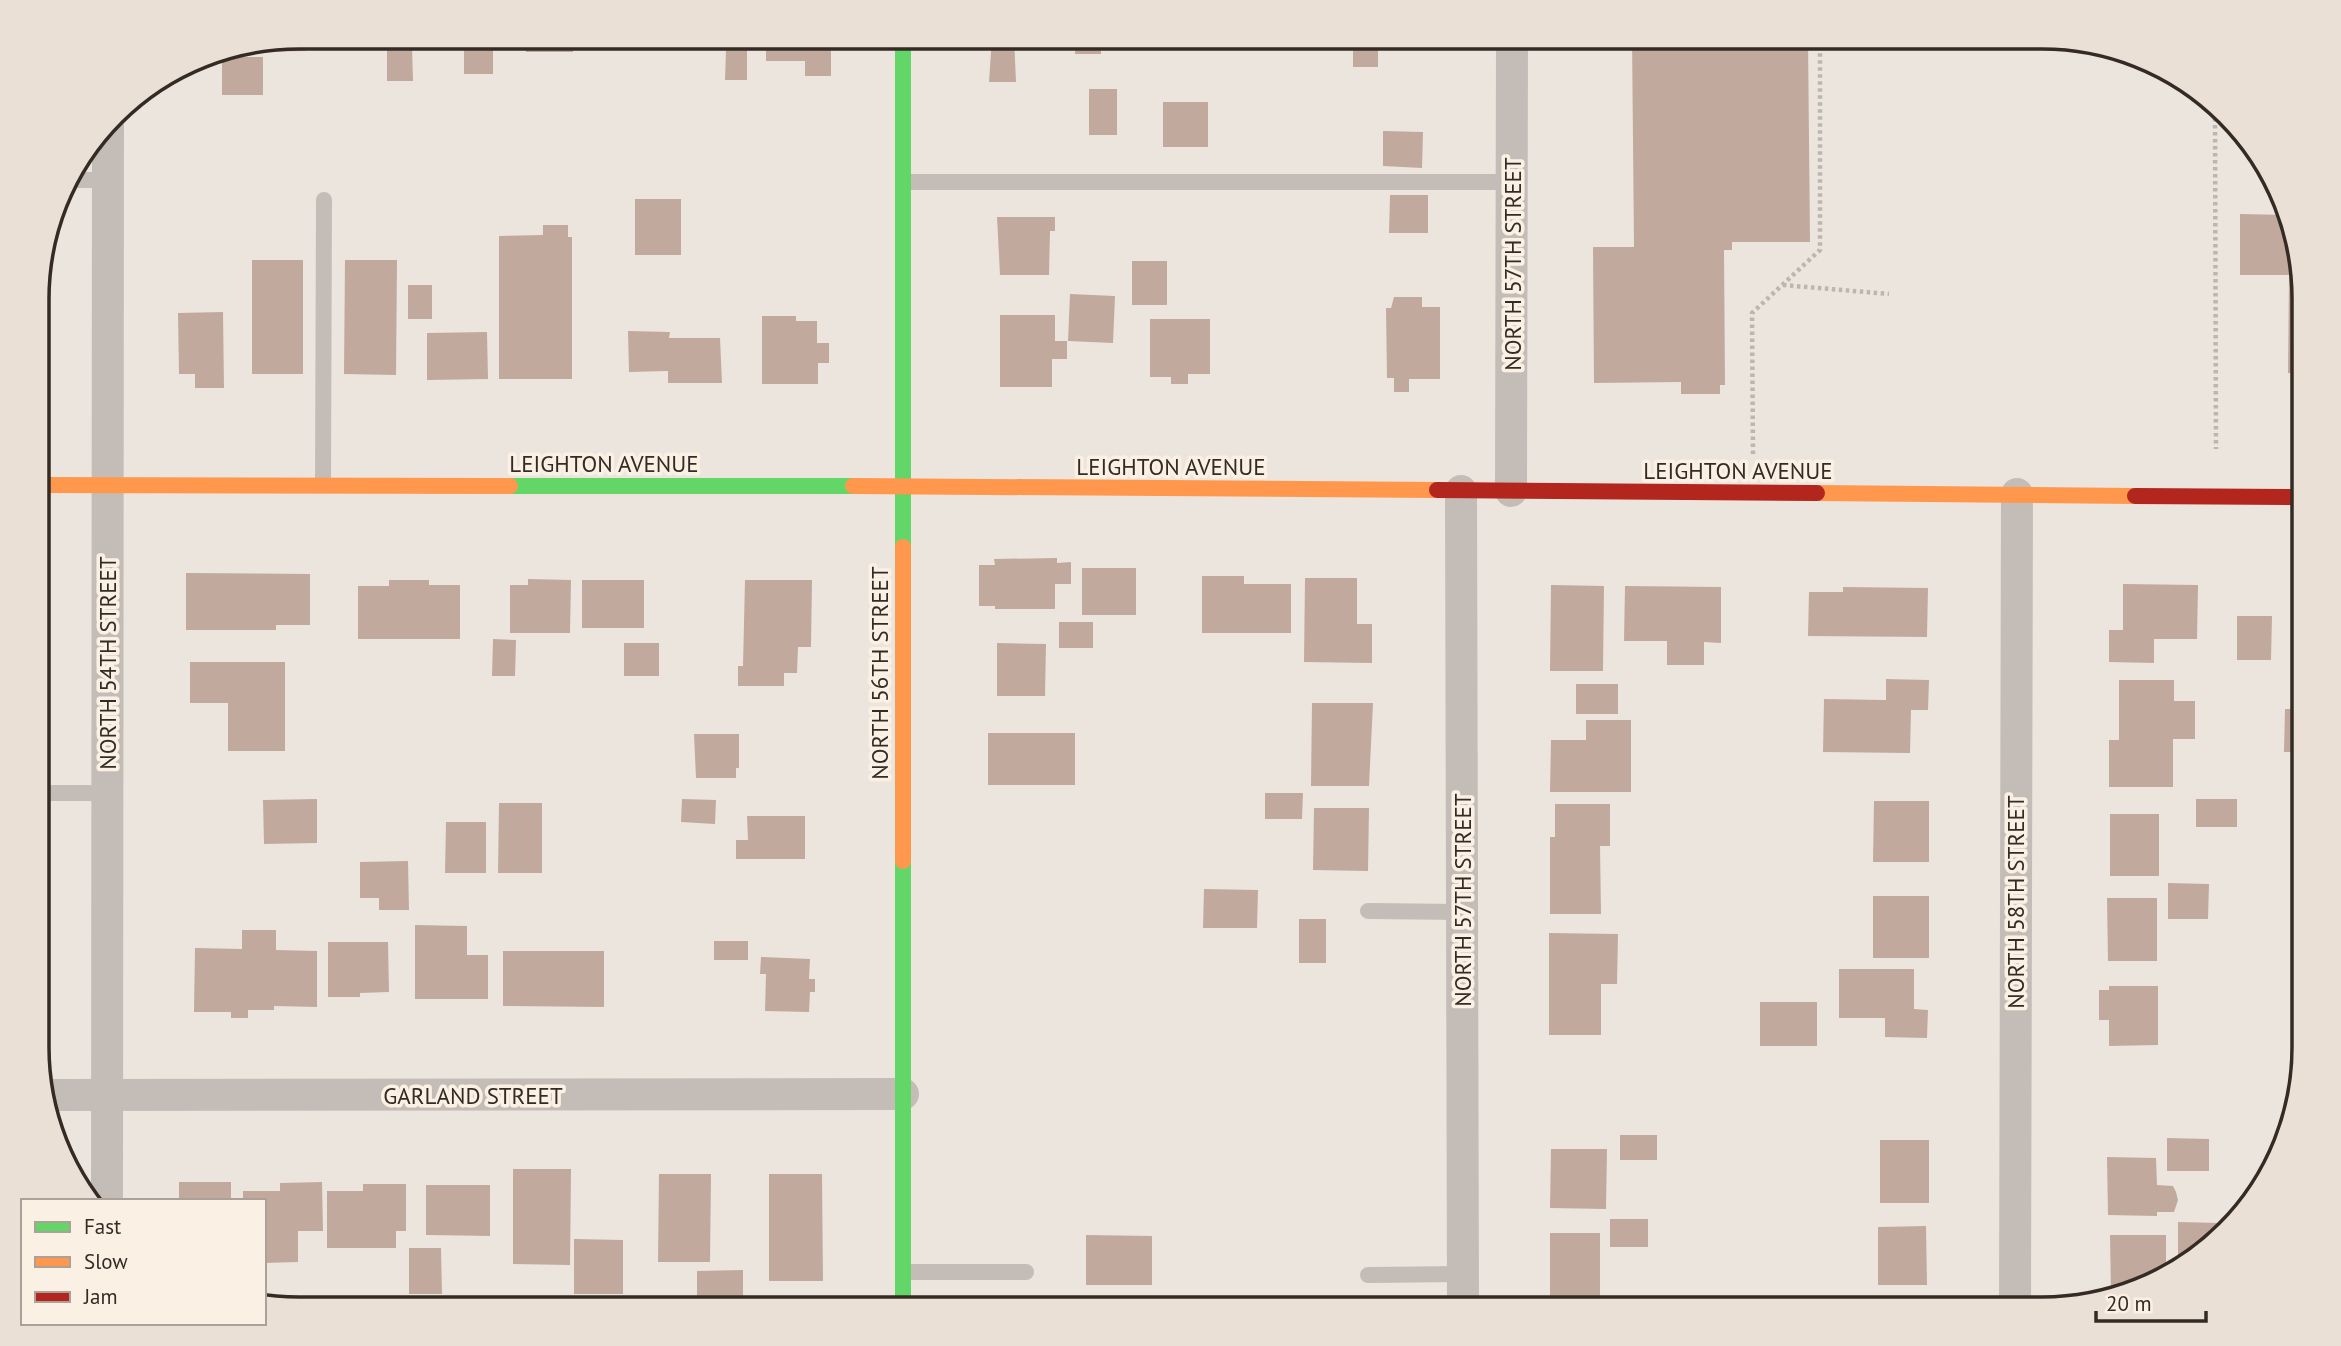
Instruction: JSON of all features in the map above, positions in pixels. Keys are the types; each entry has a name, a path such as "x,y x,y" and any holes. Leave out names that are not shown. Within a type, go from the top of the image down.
{"street":[{"name":"NORTH 56TH STREET","path":"903,49 903,1297"},
{"name":"NORTH 57TH STREET","path":"1511,491 1512,49"},
{"name":"NORTH 54TH STREET","path":"107,1199 108,138"},
{"name":"LEIGHTON AVENUE","path":"49,485 902,486 2291,497"},
{"name":"NORTH 57TH STREET","path":"1461,491 1463,1297"},
{"name":"NORTH 58TH STREET","path":"2015,1297 2017,494"},
{"name":"GARLAND STREET","path":"54,1095 903,1094"}],"lane":[{"path":"79,180 108,180"},
{"path":"903,182 1512,182"},
{"path":"323,485 324,200"},
{"path":"49,793 108,793"},
{"path":"1368,911 1462,912"},
{"path":"902,1272 1026,1272"},
{"path":"1368,1275 1463,1274"}],"path":[{"path":"1753,457 1752,313 1819,250 1820,49"},
{"path":"2215,118 2217,449"},
{"path":"1782,285 1889,294"}],"building":[{"path":"299,49 306,51 261,52"},
{"path":"387,49 412,49 413,81 387,81"},
{"path":"464,49 493,49 493,74 464,74"},
{"path":"526,49 573,49 573,52 526,52"},
{"path":"766,49 831,49 831,76 805,76 805,61 766,61"},
{"path":"991,49 1015,49 1016,82 989,82"},
{"path":"1075,49 1101,49 1101,54 1075,54"},
{"path":"1353,49 1378,49 1378,67 1353,67"},
{"path":"1632,49 1808,49 1810,242 1732,242 1732,250 1724,250 1725,385 1720,385 1720,394 1681,394 1681,382 1594,383 1593,247 1634,247"},
{"path":"726,50 747,50 747,80 725,80"},
{"path":"238,57 263,57 263,95 222,95 222,61"},
{"path":"1089,89 1117,89 1117,135 1089,135"},
{"path":"1163,102 1208,102 1208,147 1163,147"},
{"path":"1383,131 1423,132 1422,168 1383,166"},
{"path":"1390,195 1428,195 1428,233 1389,233"},
{"path":"635,199 681,199 681,255 635,255"},
{"path":"2240,214 2278,215 2290,266 2291,373 2288,373 2289,275 2240,275"},
{"path":"997,217 1055,217 1055,231 1050,231 1049,275 1000,275"},
{"path":"543,225 568,225 568,237 572,237 572,379 499,379 499,236 543,235"},
{"path":"252,260 303,260 303,374 252,374"},
{"path":"345,260 397,260 396,375 344,374"},
{"path":"1132,261 1167,261 1167,305 1132,305"},
{"path":"408,285 432,285 432,319 408,319"},
{"path":"1070,294 1115,296 1113,343 1068,341"},
{"path":"1394,297 1422,297 1422,307 1440,307 1440,379 1409,379 1409,392 1394,392 1394,378 1387,378 1386,308 1391,308"},
{"path":"223,312 224,388 195,388 195,374 179,374 178,313"},
{"path":"1000,315 1055,315 1055,341 1067,341 1067,359 1052,359 1052,387 1000,387"},
{"path":"762,316 796,316 796,321 817,321 817,343 829,343 829,363 818,363 818,384 762,384"},
{"path":"1150,319 1210,319 1210,374 1188,374 1188,384 1171,384 1171,377 1150,377"},
{"path":"628,331 670,332 669,338 720,338 722,383 668,383 668,371 629,372"},
{"path":"487,332 488,379 427,380 427,333"},
{"path":"1057,558 1057,563 1071,562 1071,584 1055,584 1055,609 995,609 995,606 979,606 979,565 995,565 994,559"},
{"path":"1082,568 1136,568 1136,615 1082,615"},
{"path":"186,573 310,574 310,625 276,625 276,630 186,630"},
{"path":"1202,576 1244,576 1244,584 1291,584 1291,633 1202,633"},
{"path":"1305,578 1357,578 1357,624 1372,624 1372,663 1304,662"},
{"path":"528,579 571,580 570,633 510,633 510,585 528,585"},
{"path":"389,580 429,580 429,585 460,585 460,639 358,639 358,586 389,586"},
{"path":"582,580 644,580 644,628 582,628"},
{"path":"745,580 812,580 811,647 798,647 797,673 784,673 784,686 738,686 738,666 743,666"},
{"path":"2123,584 2198,585 2197,639 2154,639 2154,663 2109,662 2109,630 2123,630"},
{"path":"1551,585 1604,586 1603,671 1550,671"},
{"path":"1625,586 1721,587 1721,643 1704,642 1704,665 1667,665 1667,641 1624,641"},
{"path":"1843,587 1928,588 1927,637 1808,636 1809,592 1843,592"},
{"path":"2237,616 2272,616 2271,660 2237,660"},
{"path":"1059,622 1093,622 1093,648 1059,648"},
{"path":"493,639 516,640 515,676 492,676"},
{"path":"624,643 659,643 659,676 624,676"},
{"path":"997,643 1046,644 1045,696 997,696"},
{"path":"190,662 285,662 285,751 228,751 228,703 190,703"},
{"path":"1886,679 1929,680 1928,710 1911,710 1910,753 1823,752 1824,699 1886,700"},
{"path":"2119,680 2174,680 2174,701 2195,701 2195,739 2173,739 2173,787 2109,787 2109,740 2119,740"},
{"path":"1576,684 1618,684 1618,714 1576,714"},
{"path":"1312,703 1373,703 1369,786 1311,786"},
{"path":"2285,709 2292,709 2292,752 2284,752"},
{"path":"1586,720 1631,720 1631,792 1550,792 1551,740 1586,740"},
{"path":"988,733 1075,733 1075,785 988,785"},
{"path":"694,734 739,734 739,768 736,768 736,778 696,778"},
{"path":"1265,793 1303,793 1302,819 1265,819"},
{"path":"317,799 317,843 264,844 263,800"},
{"path":"682,799 716,800 715,824 681,822"},
{"path":"2196,799 2237,799 2237,827 2196,827"},
{"path":"1874,801 1929,801 1929,862 1873,862"},
{"path":"499,803 542,803 542,873 498,873"},
{"path":"1555,804 1610,804 1610,846 1600,846 1601,914 1550,914 1550,837 1555,837"},
{"path":"1314,808 1369,808 1368,871 1313,870"},
{"path":"2110,814 2159,814 2159,876 2110,876"},
{"path":"747,816 805,816 805,859 736,859 736,840 748,840"},
{"path":"446,822 486,822 486,873 445,873"},
{"path":"408,861 409,910 379,910 379,898 360,898 360,862"},
{"path":"2168,883 2209,884 2208,919 2168,919"},
{"path":"1204,889 1258,890 1257,928 1203,928"},
{"path":"1873,896 1929,896 1929,958 1873,958"},
{"path":"2107,898 2157,898 2157,961 2108,961"},
{"path":"1299,919 1326,919 1326,963 1299,963"},
{"path":"415,925 467,926 467,955 488,955 488,999 415,999"},
{"path":"242,930 276,930 276,950 317,951 317,1007 274,1006 274,1010 248,1010 248,1018 231,1018 231,1012 194,1012 195,948 242,949"},
{"path":"1549,933 1618,934 1617,984 1601,984 1601,1035 1549,1035"},
{"path":"714,941 748,941 748,960 714,960"},
{"path":"328,942 388,942 389,992 360,993 360,997 328,997"},
{"path":"503,951 604,951 604,1007 503,1006"},
{"path":"761,957 810,959 809,979 815,979 815,992 810,992 809,1012 765,1011 766,974 760,974"},
{"path":"1839,969 1914,969 1914,1009 1928,1010 1927,1038 1885,1037 1885,1018 1839,1018"},
{"path":"2109,986 2158,986 2158,1045 2109,1046 2109,1020 2099,1020 2099,990 2109,990"},
{"path":"1760,1002 1817,1002 1817,1046 1760,1046"},
{"path":"1620,1135 1657,1135 1657,1160 1620,1160"},
{"path":"2167,1138 2209,1139 2209,1171 2167,1171"},
{"path":"1880,1140 1929,1140 1929,1203 1880,1203"},
{"path":"1551,1149 1607,1149 1606,1209 1550,1208"},
{"path":"2107,1157 2156,1158 2157,1185 2173,1186 2176,1192 2178,1200 2174,1212 2157,1212 2157,1216 2108,1215"},
{"path":"513,1169 571,1169 570,1265 513,1264"},
{"path":"659,1174 711,1174 710,1262 658,1262"},
{"path":"769,1174 822,1174 823,1281 769,1281"},
{"path":"179,1182 231,1182 231,1199 179,1199"},
{"path":"322,1182 323,1231 298,1231 298,1262 266,1263 266,1199 243,1199 243,1191 280,1191 280,1183"},
{"path":"363,1184 406,1184 406,1231 396,1231 396,1248 327,1248 327,1191 363,1191"},
{"path":"426,1185 490,1185 490,1236 426,1235"},
{"path":"1610,1219 1648,1219 1648,1247 1610,1247"},
{"path":"2178,1222 2220,1223 2207,1235 2178,1257"},
{"path":"1926,1226 1927,1285 1878,1285 1878,1227"},
{"path":"1550,1233 1600,1233 1600,1296 1550,1296"},
{"path":"1086,1235 1152,1236 1152,1285 1086,1285"},
{"path":"2110,1235 2166,1235 2166,1264 2111,1287"},
{"path":"574,1239 623,1240 623,1294 574,1294"},
{"path":"409,1248 441,1248 442,1294 409,1294"},
{"path":"743,1270 743,1297 697,1297 697,1271"}],"traffic: fast":[{"path":"903,49 903,547"},
{"path":"510,486 853,486"},
{"path":"903,861 903,1297"}],"traffic: slow":[{"path":"49,485 510,486"},
{"path":"853,486 1437,490"},
{"path":"1817,493 2135,496"},
{"path":"903,547 903,861"}],"traffic: jam":[{"path":"1437,490 1817,493"},
{"path":"2135,496 2291,497"}]}
